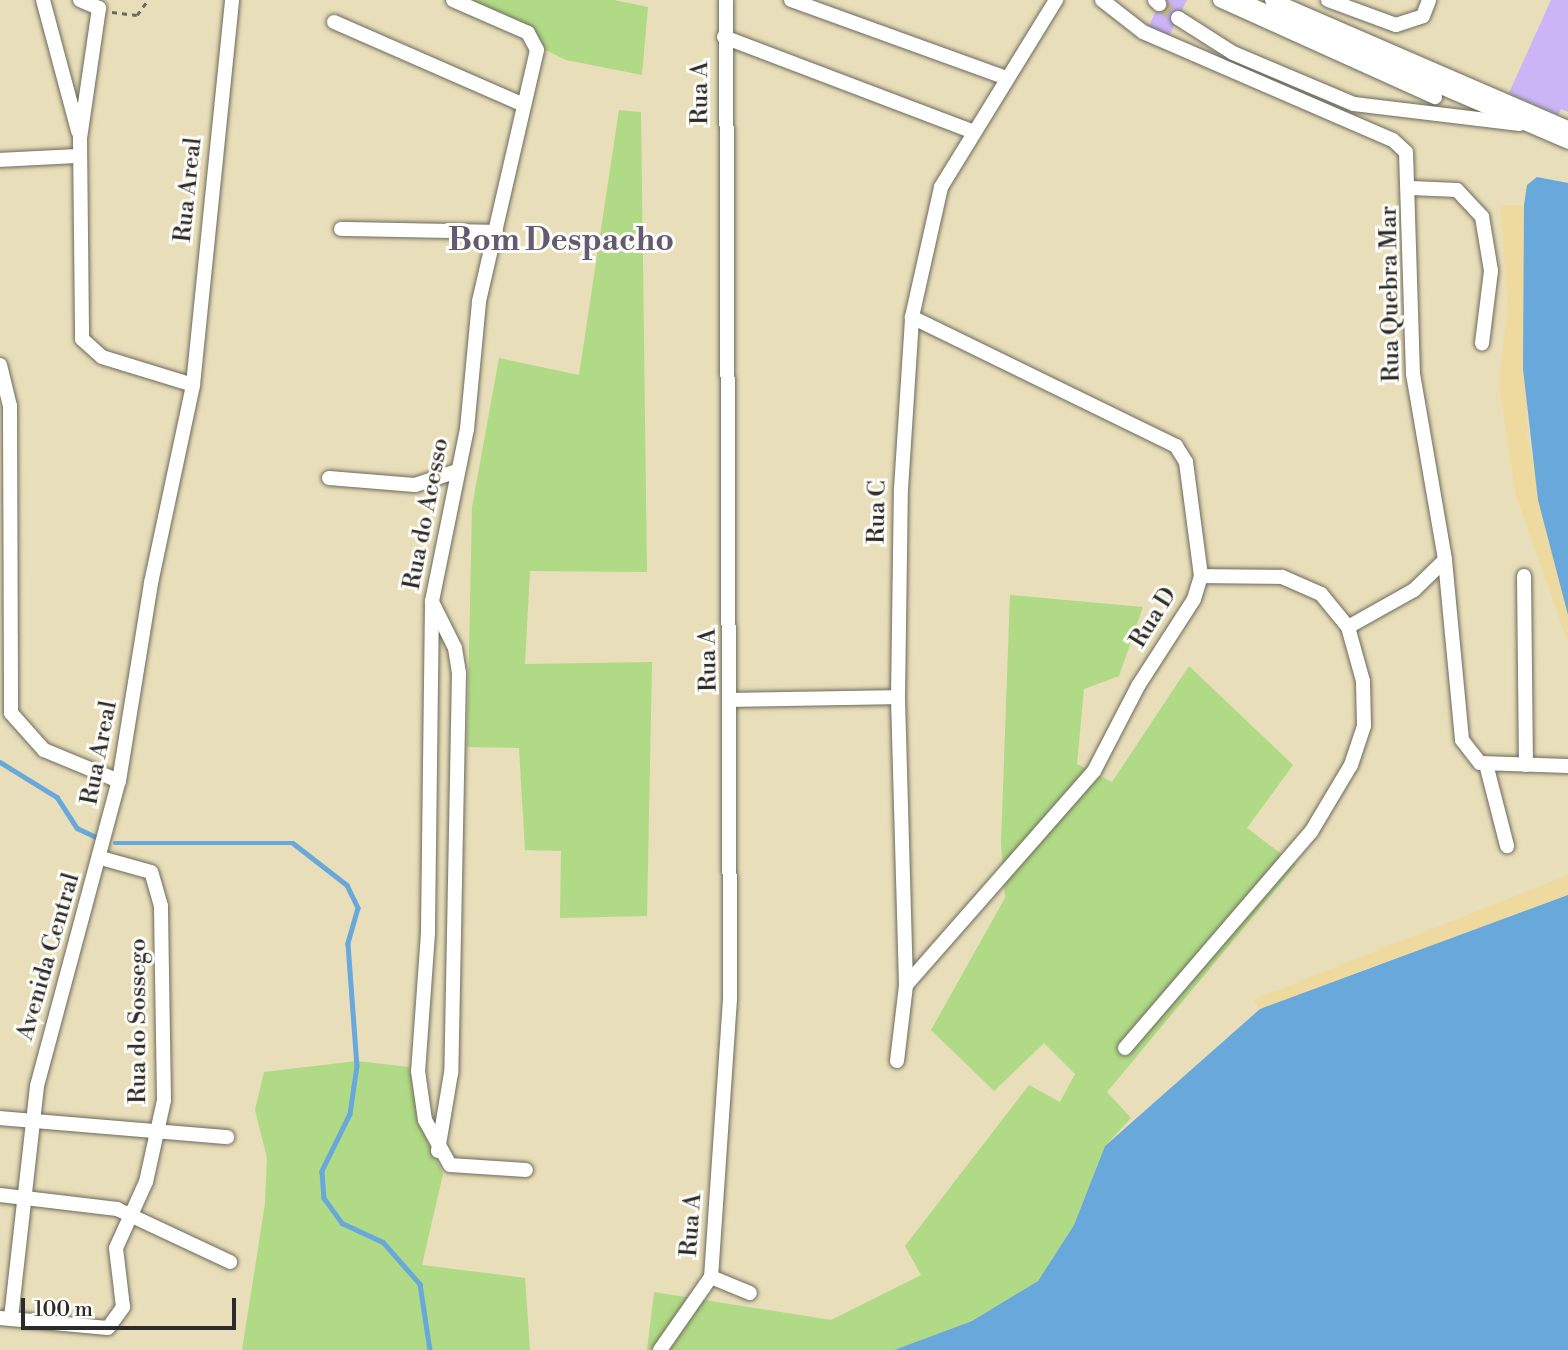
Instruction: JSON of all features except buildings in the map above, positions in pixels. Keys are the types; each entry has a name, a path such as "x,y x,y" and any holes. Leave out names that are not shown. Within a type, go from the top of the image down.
{"street":[{"path":"43,0 80,139"},
{"path":"80,0 99,8 80,139 85,344 102,357 193,385"},
{"name":"Rua Areal","path":"101,858 120,781 163,532 193,385 232,0"},
{"name":"Rua do Acesso","path":"453,0 533,37 537,50 522,104 495,232 457,471 432,601 427,843 418,1071 438,1151 455,1169 526,1170"},
{"name":"Rua A","path":"726,0 724,37 733,700 730,999 711,1277 750,1293"},
{"path":"790,0 1007,78"},
{"name":"Rua C","path":"897,1060 906,985 898,697 902,422 912,317 930,215 972,131 1056,0"},
{"name":"Rua Quebra Mar","path":"1102,0 1162,42 1399,142 1409,159 1413,374 1445,560 1462,740 1474,761 1486,764"},
{"path":"1220,0 1448,103 1472,104"},
{"path":"1239,0 1472,104 1568,142"},
{"path":"1272,0 1568,128"},
{"path":"1328,0 1396,25 1423,16 1429,0"},
{"path":"1178,18 1233,54 1354,104 1520,124"},
{"path":"334,22 522,104"},
{"path":"724,37 972,131"},
{"path":"0,160 80,156"},
{"path":"1411,188 1457,190 1482,217 1492,271 1482,343"},
{"path":"341,229 495,232"},
{"name":"Rua D","path":"906,985 1094,771 1138,686 1194,599 1201,576 1186,462 1176,446 912,317"},
{"path":"0,365 10,406 11,713 38,746 120,781"},
{"path":"329,478 415,485 457,471"},
{"path":"1348,627 1414,590 1445,560"},
{"path":"1125,1048 1290,857 1339,789 1364,726 1363,681 1348,627 1321,594 1297,579 1201,576"},
{"path":"1524,576 1526,765"},
{"path":"432,601 458,664 452,843 451,1073 438,1151"},
{"path":"733,700 898,697"},
{"path":"1507,846 1486,764 1568,766"},
{"path":"427,843 452,843"},
{"name":"Avenida Central","path":"6,1318 24,1197 31,1118 52,1018 101,858"},
{"name":"Rua do Sossego","path":"6,1318 114,1326 123,1307 116,1248 134,1214 160,1126 165,1076 159,886 146,870 101,858"},
{"path":"0,1118 160,1126 228,1137"},
{"path":"0,1195 134,1214 230,1262"},
{"path":"660,1350 711,1277"}],"path":[{"path":"99,8 137,15 148,0"}],"green space":[{"path":"445,0 614,0 648,7 642,75 566,60"},
{"path":"619,110 641,112 647,572 530,571 525,664 652,662 647,916 560,918 561,851 525,850 519,748 467,747 472,507 499,358 579,375"},
{"path":"1010,595 1143,607 1119,676 1084,689 1077,764 1112,782 1189,666 1293,765 1247,828 1296,865 1107,1092 1131,1118 1105,1146 1074,1225 1038,1281 972,1321 894,1350 647,1350 654,1292 831,1320 921,1275 905,1246 1029,1085 1060,1102 1075,1074 1044,1043 994,1091 931,1030 1005,898 1001,843"},
{"path":"357,1061 409,1067 420,1125 443,1174 422,1265 525,1278 530,1350 242,1350 265,1204 267,1158 255,1110 264,1072"}],"sand":[{"path":"1500,205 1524,205 1527,435 1568,615 1568,643 1516,495 1499,386 1508,306"},
{"path":"1568,875 1568,895 1260,1009 1253,1000"}],"water":[{"path":"1537,177 1568,183 1568,615 1538,500 1523,369 1524,205 1527,185"},
{"path":"1568,895 1568,1350 894,1350 972,1321 1038,1281 1074,1225 1105,1146 1260,1009"}],"waterway":[{"path":"0,762 57,797 77,828 98,838"},
{"path":"115,843 293,843 347,885 358,908 348,944 357,1066 350,1114 322,1171 324,1198 342,1223 383,1242 420,1284 430,1350"}],"tunnel":[{"path":"1159,4 1178,18"}],"district":[{"name":"Bom Despacho","path":"561,240"}]}
